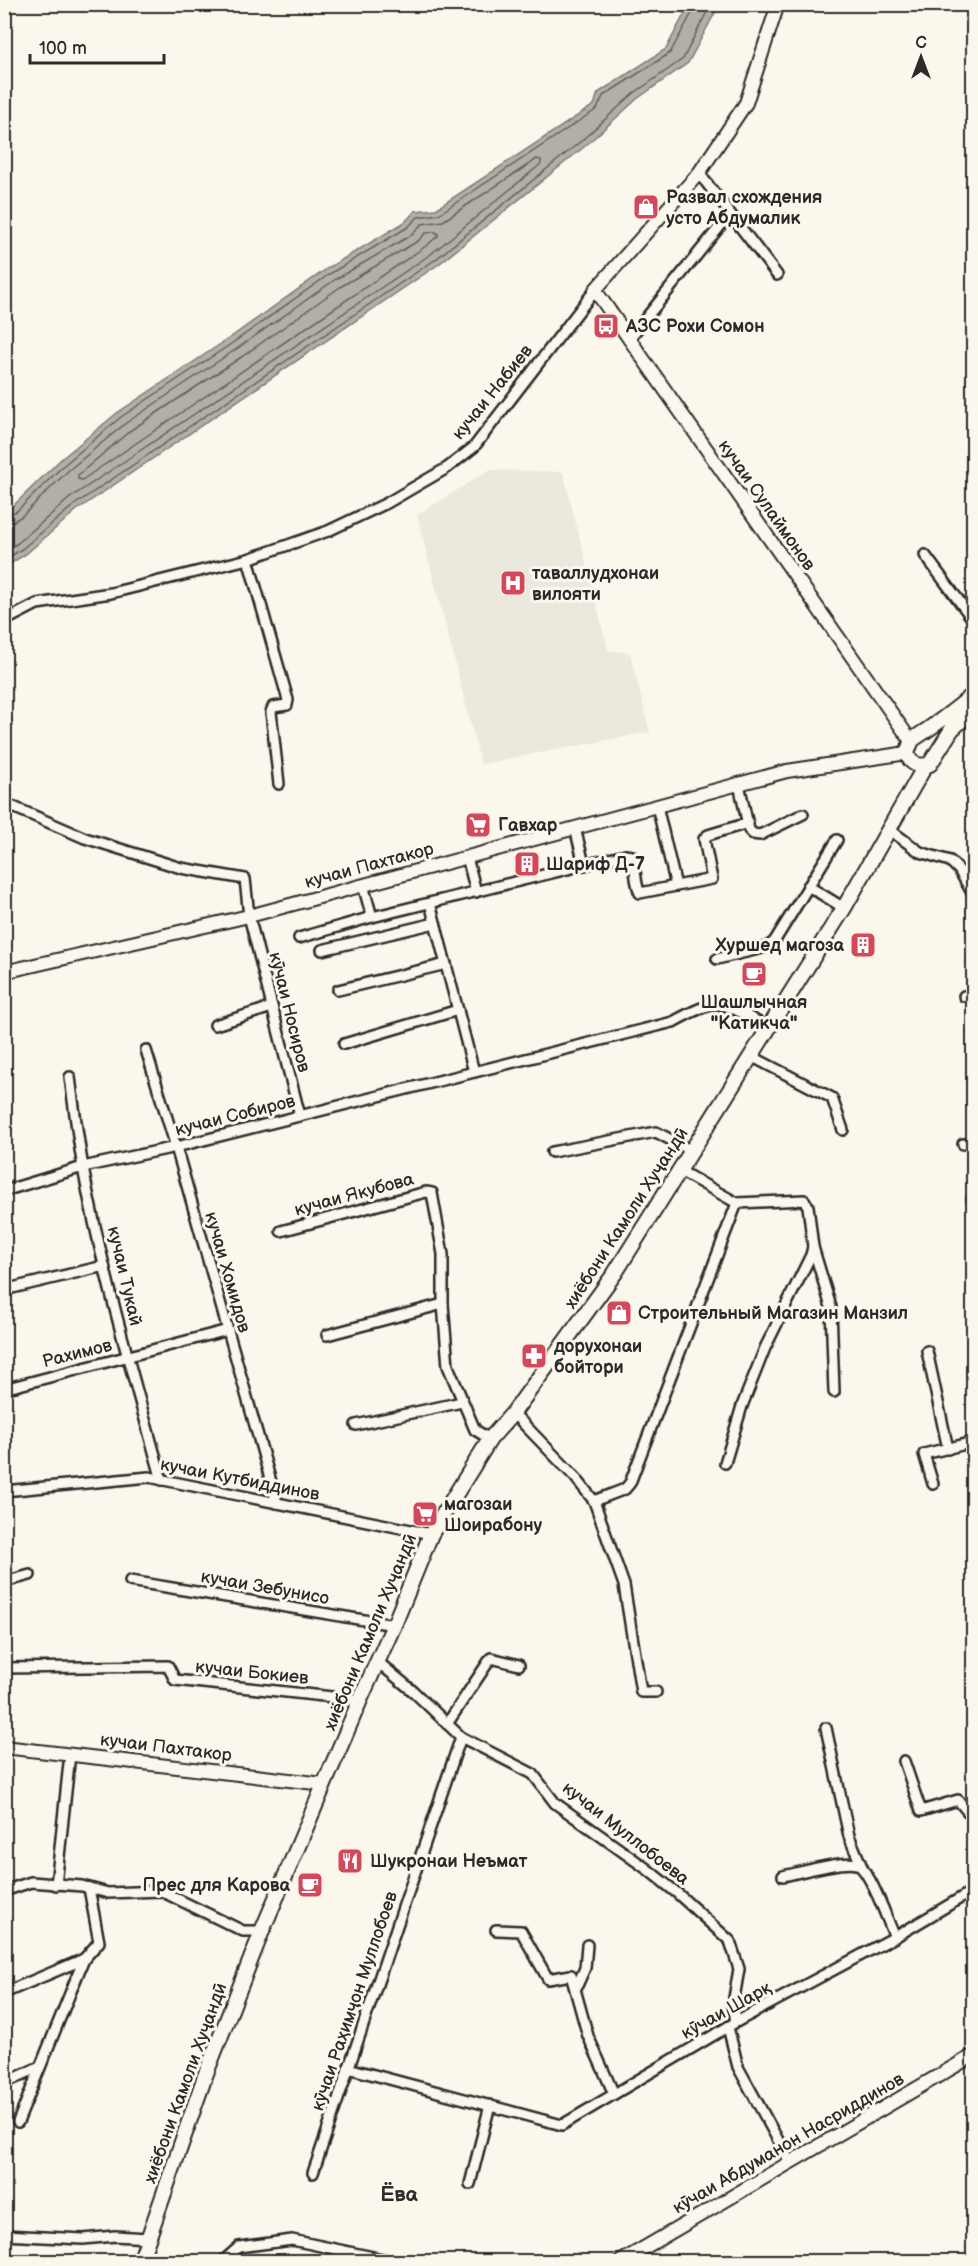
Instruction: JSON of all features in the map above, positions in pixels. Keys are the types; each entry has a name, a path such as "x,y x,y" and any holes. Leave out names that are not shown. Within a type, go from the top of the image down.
{"main road":[{"name":"кучаи Набиев","path":"595,290 699,173 746,103 778,4"},
{"name":"кучаи Сулаймонов","path":"595,290 912,747"},
{"path":"912,791 906,762 912,747 974,694"},
{"path":"912,747 915,764 926,766 930,764 952,729 974,709"},
{"path":"912,747 930,738 934,741 938,751 937,756"},
{"name":"кучаи Пахтакор","path":"5,971 249,916 787,771 912,747"},
{"name":"хиёбони Камоли Хуҷандӣ","path":"140,2262 205,2076 262,1931 431,1534 490,1439 513,1413 615,1273 844,908 926,766"},
{"name":"кучаи Пахтакор","path":"4,1747 324,1784"},
{"name":"кӯчаи Абдуманон Насриддинов","path":"620,2262 974,2055"}],"street":[{"path":"699,173 777,275"},
{"path":"629,339 730,213"},
{"name":"кучаи Набиев","path":"4,621 37,604 111,593 248,559 328,531 387,503 447,468 474,447 595,290"},
{"path":"925,555 974,621"},
{"path":"248,559 288,700 285,707 273,707 271,712 279,784"},
{"path":"739,784 749,830 753,834 760,835 803,814"},
{"name":"кӯчаи Носиров","path":"4,803 85,838 181,868 245,879 249,916 300,1116"},
{"path":"657,806 676,886"},
{"path":"299,938 372,917 625,855 632,856 640,893 712,879 704,839 708,835 748,823"},
{"path":"575,828 584,864"},
{"path":"890,830 920,852 950,861 959,870 972,891"},
{"path":"717,959 767,947 774,942 837,840"},
{"path":"467,857 476,892"},
{"path":"363,885 372,917"},
{"path":"808,886 844,908"},
{"path":"430,903 474,1072"},
{"path":"322,950 435,923"},
{"path":"338,990 446,964"},
{"name":"кучаи Собиров","path":"4,1191 83,1167 300,1116 673,1022 699,1008 716,1004 731,1007 768,1028"},
{"path":"215,1025 272,1008"},
{"path":"344,1044 458,1010"},
{"name":"кучаи Хомидов","path":"146,1050 176,1146 277,1503"},
{"path":"751,1056 832,1098 843,1130"},
{"name":"кучаи Тукай","path":"70,1077 83,1167 104,1266 162,1480"},
{"path":"552,1152 656,1132 692,1151"},
{"path":"963,1144 974,1144"},
{"path":"680,1171 736,1203 804,1200 808,1206 813,1247 831,1307 834,1392"},
{"name":"кучаи Якубова","path":"280,1231 426,1192 432,1193 443,1254 443,1304 448,1366 475,1430 490,1439"},
{"path":"594,1501 625,1489 630,1483 736,1203"},
{"path":"725,1463 742,1406 765,1348 813,1247"},
{"path":"4,1290 104,1266"},
{"path":"327,1335 443,1304"},
{"name":"Рахимов","path":"4,1389 228,1330"},
{"path":"927,1351 948,1449"},
{"path":"356,1425 462,1402"},
{"path":"513,1413 575,1476 594,1501 624,1586 641,1692 656,1692"},
{"path":"933,1484 924,1455 974,1442"},
{"name":"кучаи Кутбиддинов","path":"4,1491 149,1477 431,1534"},
{"path":"4,1582 30,1575"},
{"name":"кучаи Зебунисо","path":"129,1581 394,1625"},
{"path":"447,1724 491,1658 519,1665"},
{"name":"кучаи Муллобоева","path":"378,1662 414,1692 461,1737 532,1774 555,1803 647,1869 730,1941 739,1969 732,2024 738,2067 790,2162"},
{"name":"кучаи Бокиев","path":"4,1668 168,1666 175,1680 360,1700"},
{"path":"826,1728 849,1836 895,1937"},
{"name":"кӯчаи Раҳимҷон Муллобоев","path":"313,2173 461,1737"},
{"path":"56,1885 70,1754"},
{"path":"904,1761 921,1811 958,1800 968,1812 974,1814"},
{"path":"783,1876 848,1863 858,1864 863,1870"},
{"path":"4,1891 31,1882 90,1888 108,1893 160,1891 243,1931 262,1931"},
{"path":"18,2122 84,1959 99,1942 90,1888"},
{"name":"кӯчаи Шарқ","path":"348,2068 562,2125 732,2024 895,1937 974,1890"},
{"path":"496,1930 521,1931 548,1979 571,1975 588,2037 614,2094"},
{"path":"576,1988 585,1968 587,1945"},
{"path":"4,1993 84,1959"},
{"path":"4,2083 40,2067"},
{"path":"470,2184 490,2105"},
{"path":"4,2235 83,2239 115,2236 147,2238"},
{"path":"222,2262 239,2247 292,2240 397,2262"}],"shaded area":[{"name":"таваллудхонаи вилояти","path":"489,470 563,472 608,650 630,653 650,732 481,764 417,515"}],"water":[{"path":"689,5 718,5 688,63 637,99 584,147 439,264 77,510 26,554 5,567 5,511 60,460 117,413 231,337 328,268 405,222 415,211 436,209 594,105 598,93 666,49"}],"place":[{"name":"Развал схождения усто Абдумалик","path":"646,207"},
{"name":"АЗС Рохи Сомон","path":"606,326"},
{"name":"таваллудхонаи вилояти","path":"513,583"},
{"name":"Гавхар","path":"478,825"},
{"name":"Шариф Д-7","path":"527,864"},
{"name":"Хуршед магоза","path":"863,945"},
{"name":"Шашлычная \"Катикча\"","path":"754,974"},
{"name":"Строительный Магазин Манзил","path":"619,1313"},
{"name":"дорухонаи бойтори","path":"534,1356"},
{"name":"магозаи Шоирабону","path":"425,1514"},
{"name":"Шукронаи Неъмат","path":"350,1861"},
{"name":"Прес для Карова","path":"310,1885"}],"district":[{"name":"Ёва","path":"399,2194"}]}
